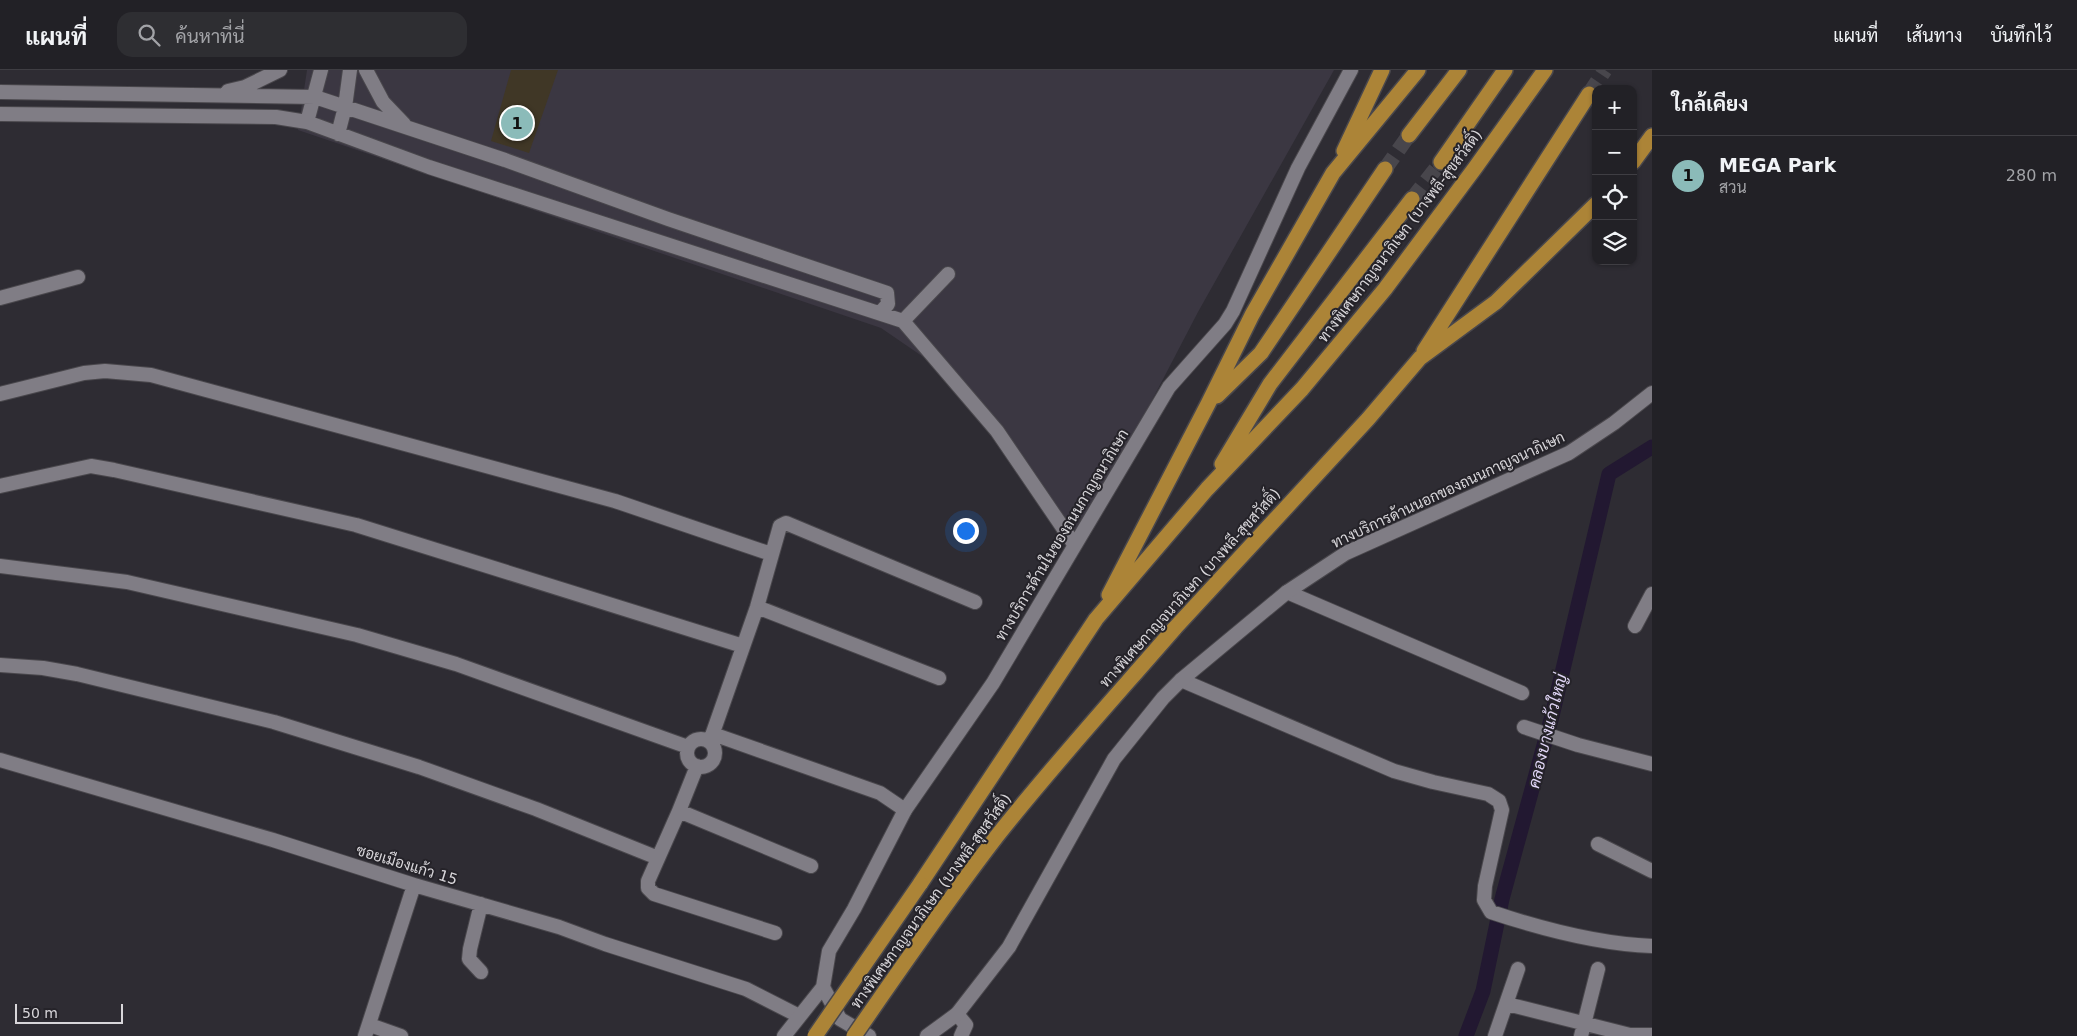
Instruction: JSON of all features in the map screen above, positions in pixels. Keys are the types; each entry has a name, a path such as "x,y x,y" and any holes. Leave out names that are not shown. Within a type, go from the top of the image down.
{"highway":[{"path":"1333,173 1382,70"},
{"name":"ทางพิเศษกาญจนาภิเษก (บางพลี-สุขสวัสดิ์)","path":"1096,619 1252,315 1333,173 1418,70"},
{"path":"1408,135 1459,70"},
{"path":"1441,162 1505,70"},
{"name":"ทางพิเศษกาญจนาภิเษก (บางพลี-สุขสวัสดิ์)","path":"815,1036 900,914 1096,619 1207,489 1302,389 1385,289 1545,70"},
{"path":"1420,358 1589,94"},
{"path":"1637,157 1652,136"},
{"name":"ทางพิเศษกาญจนาภิเษก (บางพลี-สุขสวัสดิ์)","path":"1208,404 1261,353 1385,169"},
{"path":"1207,489 1270,384 1412,199"},
{"name":"ทางพิเศษกาญจนาภิเษก (บางพลี-สุขสวัสดิ์)","path":"854,1036 919,942 998,836 1086,730 1174,629 1368,419 1420,358 1496,302 1592,208"}],"street":[{"path":"211,96 245,87 280,70"},
{"path":"307,122 321,70"},
{"path":"338,134 345,107 350,70"},
{"path":"366,70 383,102 406,126"},
{"name":"ทางบริการด้านในของถนนกาญจนาภิเษก","path":"823,987 829,951 854,909 905,810 993,683 1074,544 1170,387 1225,324 1233,311 1298,168 1351,70"},
{"path":"0,92 315,97 406,126 887,293 888,304 880,313"},
{"path":"0,114 276,117 307,122 429,167 902,320 997,431 1074,544"},
{"path":"902,320 948,274"},
{"path":"0,298 78,278"},
{"path":"0,394 84,373 105,371 151,375 615,501 771,554"},
{"name":"ทางบริการด้านนอกของถนนกาญจนาภิเษก","path":"927,1036 957,1014 1009,947 1114,759 1163,698 1181,680 1287,592 1346,553 1569,453 1614,423 1652,393"},
{"path":"0,486 91,466 114,470 356,525 743,646"},
{"path":"688,747 688,759 697,766 710,764 714,759 712,737 757,607 780,526 786,523 975,602"},
{"path":"0,566 127,582 357,635 456,664 688,747"},
{"path":"1287,592 1522,693"},
{"path":"1635,626 1652,594"},
{"path":"757,607 939,678"},
{"path":"0,665 43,668 77,674 274,722 420,767 536,809 658,858"},
{"path":"1181,680 1394,771 1488,794 1499,801 1502,810 1485,886 1484,900 1491,912 1531,925 1603,941 1652,946"},
{"path":"1528,728 1569,742 1652,764"},
{"path":"688,747 698,739 712,737 880,793 905,810"},
{"name":"ซอยเมืองแก้ว 15","path":"0,760 316,852 414,885 559,927 605,944 746,989 799,1016"},
{"path":"697,766 648,881 648,888 654,894 775,933"},
{"path":"679,811 811,866"},
{"path":"1598,844 1652,871"},
{"path":"401,1036 367,1031 414,885"},
{"path":"480,972 469,959 481,904"},
{"path":"1638,946 1652,955"},
{"path":"1495,1036 1518,969"},
{"path":"1583,1030 1598,969"},
{"path":"784,1036 823,987 840,1019 869,1036"},
{"path":"1507,1004 1583,1030 1630,1035 1652,1035"},
{"path":"957,1014 966,1025 960,1036"}],"shaded area":[{"path":"307,70 1334,70 1198,312 1074,550 954,378 881,328 298,130"},
{"path":"511,70 558,70 529,153 491,141"}],"waterway":[{"name":"คลองบางแก้วใหญ่","path":"1466,1036 1483,991 1502,899 1552,716 1609,474 1652,447"}],"tunnel":[{"path":"1589,94 1605,70"},
{"path":"1385,169 1409,135"},
{"path":"1412,199 1441,162"}],"place":[{"name":"MEGA Park","path":"517,123"}]}
